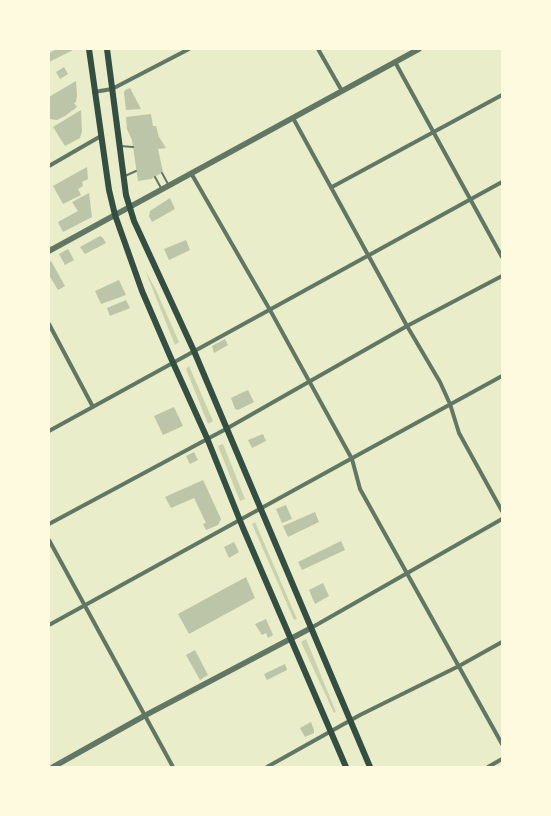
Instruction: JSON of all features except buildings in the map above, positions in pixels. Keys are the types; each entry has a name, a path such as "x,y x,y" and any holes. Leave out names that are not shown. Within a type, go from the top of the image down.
{"main road":[{"path":"89,49 109,190 115,215 142,291 207,438 346,767"},
{"path":"107,49 119,146 129,207 138,231 194,351 370,767"}],"street":[{"path":"94,92 112,89 189,49"},
{"path":"318,49 342,91"},
{"path":"49,251 161,190 168,184 420,49"},
{"path":"395,62 502,258"},
{"path":"332,187 502,95"},
{"path":"293,118 407,326 440,382 450,404 459,433 502,511"},
{"path":"49,166 101,136"},
{"path":"191,173 270,310 352,459 360,489 405,573 502,744"},
{"path":"49,431 502,182"},
{"path":"49,524 226,429 407,326 502,276"},
{"path":"49,324 93,407"},
{"path":"49,625 259,507 352,459 502,376"},
{"path":"53,767 144,716 311,628 502,519"},
{"path":"49,540 173,767"},
{"path":"267,767 331,731 459,666 502,642"},
{"path":"488,767 502,759"}],"lane":[{"path":"119,146 133,147"},
{"path":"124,176 136,171"},
{"path":"162,173 168,184"},
{"path":"155,177 161,190"}],"green space":[{"path":"145,270 155,288 179,342 175,345"},
{"path":"189,366 213,421 208,424 186,369"},
{"path":"223,444 245,499 240,501 218,446"},
{"path":"255,522 297,619 294,620 252,524"},
{"path":"306,639 336,712 334,713 301,642"}]}
